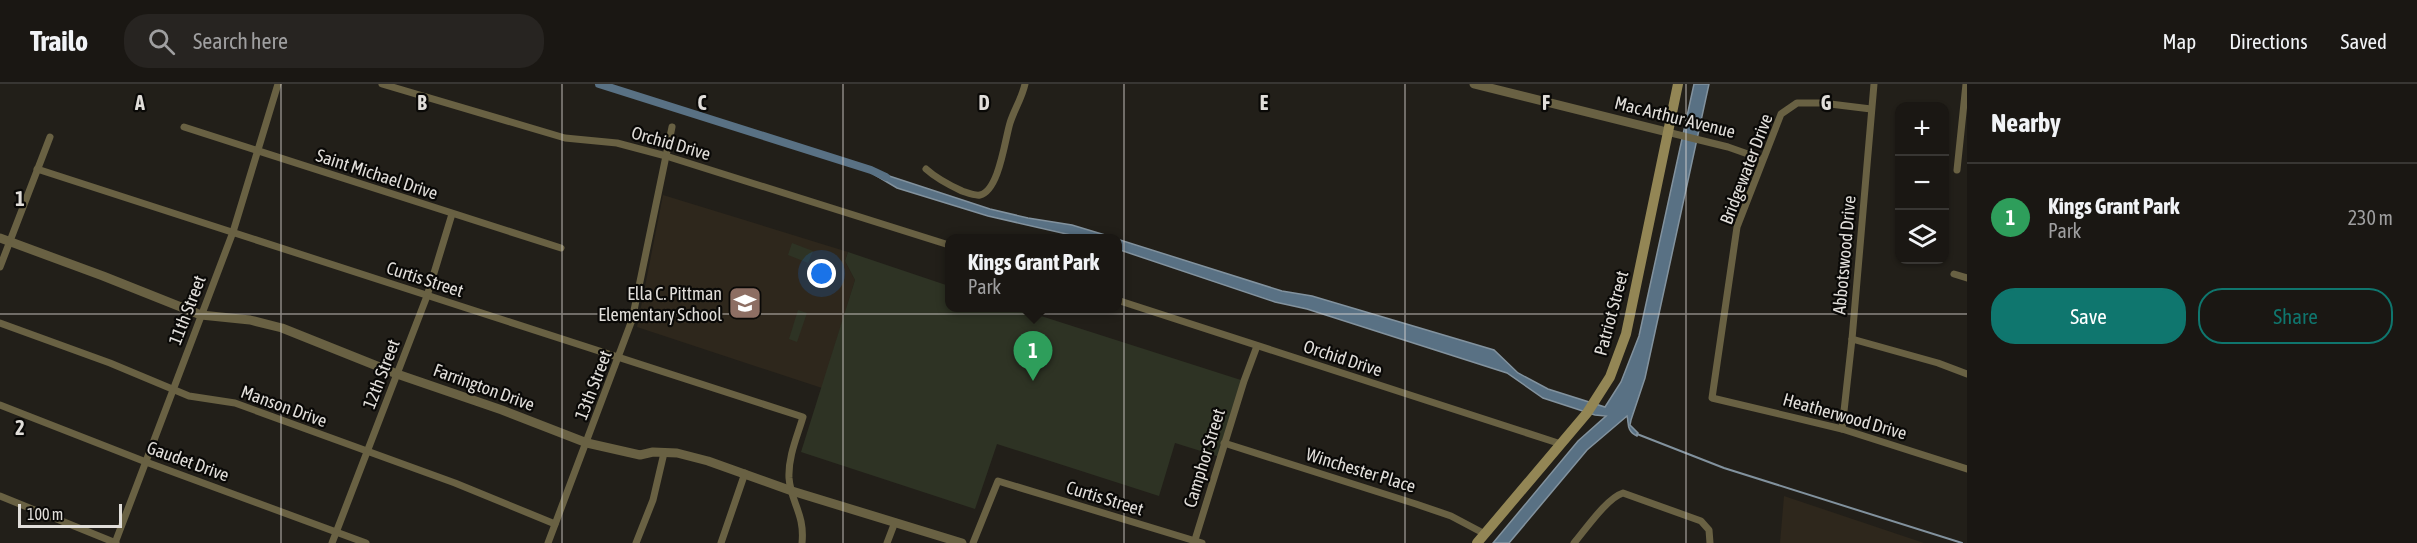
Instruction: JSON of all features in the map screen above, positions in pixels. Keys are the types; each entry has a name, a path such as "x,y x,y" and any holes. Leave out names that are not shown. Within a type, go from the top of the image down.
{"main road":[{"name":"Patriot Street","path":"1477,543 1587,413 1610,377 1626,334 1678,84"}],"street":[{"name":"11th Street","path":"116,543 233,232 278,84"},
{"name":"Orchid Drive","path":"382,84 565,138 617,143 666,156 945,244"},
{"path":"926,169 947,185 971,194 980,195 988,191 996,175 1010,121 1022,97 1024,84"},
{"name":"Mac Arthur Avenue","path":"1474,84 1703,141 1762,159"},
{"name":"Abbotswood Drive","path":"1842,429 1874,84"},
{"path":"1957,170 1966,84"},
{"name":"Bridgewater Drive","path":"1713,398 1737,227 1781,114 1797,103 1871,109"},
{"name":"Saint Michael Drive","path":"184,127 561,248"},
{"name":"13th Street","path":"548,543 632,320 672,127"},
{"path":"0,267 4,240 38,169 50,137"},
{"name":"Curtis Street","path":"38,169 803,417 789,466 792,491"},
{"name":"12th Street","path":"332,543 427,296 452,214"},
{"name":"Farrington Drive","path":"4,240 201,315 250,320 282,328 397,374 502,410 587,443 640,455 653,452 677,453 708,460 792,491 962,543"},
{"path":"1954,274 1967,278"},
{"name":"Orchid Drive","path":"1122,302 1561,444"},
{"name":"Manson Drive","path":"0,323 110,363 173,390 198,398 235,403 455,483 555,524"},
{"path":"1852,339 1938,363 1967,374"},
{"name":"Camphor Street","path":"1197,542 1224,444 1257,346"},
{"name":"Heatherwood Drive","path":"1713,398 1842,429 1967,469"},
{"name":"Gaudet Drive","path":"0,405 146,462 366,543"},
{"name":"Winchester Place","path":"1224,444 1425,507 1451,516 1485,534"},
{"path":"636,543 653,500 664,453"},
{"path":"721,543 745,473"},
{"name":"Curtis Street","path":"973,543 998,481 1197,542"},
{"path":"792,491 803,525 801,543"},
{"path":"1574,543 1608,503 1615,496 1623,493 1701,521 1709,530 1710,543"},
{"path":"0,496 116,543"},
{"path":"887,543 895,522"}],"shaded area":[{"name":"Ella C. Pittman Elementary School","path":"663,195 848,252 845,261 855,280 822,388 637,327"},
{"path":"1784,496 1924,543 1780,543"}],"green space":[{"path":"792,243 813,251 808,263 788,255"},
{"path":"848,252 945,285 945,312 1028,312 1244,381 1220,457 1175,443 1159,496 997,444 975,509 801,452 855,280 845,261"},
{"path":"798,310 807,313 797,342 789,339"}],"water":[{"path":"1694,84 1709,84 1645,378 1631,420 1630,425 1638,433 1637,436 1630,429 1627,416 1587,450 1509,543 1493,543 1578,441 1606,416 1595,415 1543,398 1507,373 1307,309 1275,302 1122,251 1122,241 1282,291 1312,296 1494,350 1518,373 1548,389 1605,407 1621,382 1639,336"},
{"path":"877,172 990,209 1072,225 1102,234 1067,234 988,216 897,188 875,175"}],"waterway":[{"path":"599,84 871,170 886,177"},
{"path":"1637,434 1724,468 1962,543"}],"place":[{"name":"Ella C. Pittman Elementary School","path":"745,303"},
{"name":"Kings Grant Park","path":"1033,381"}]}
